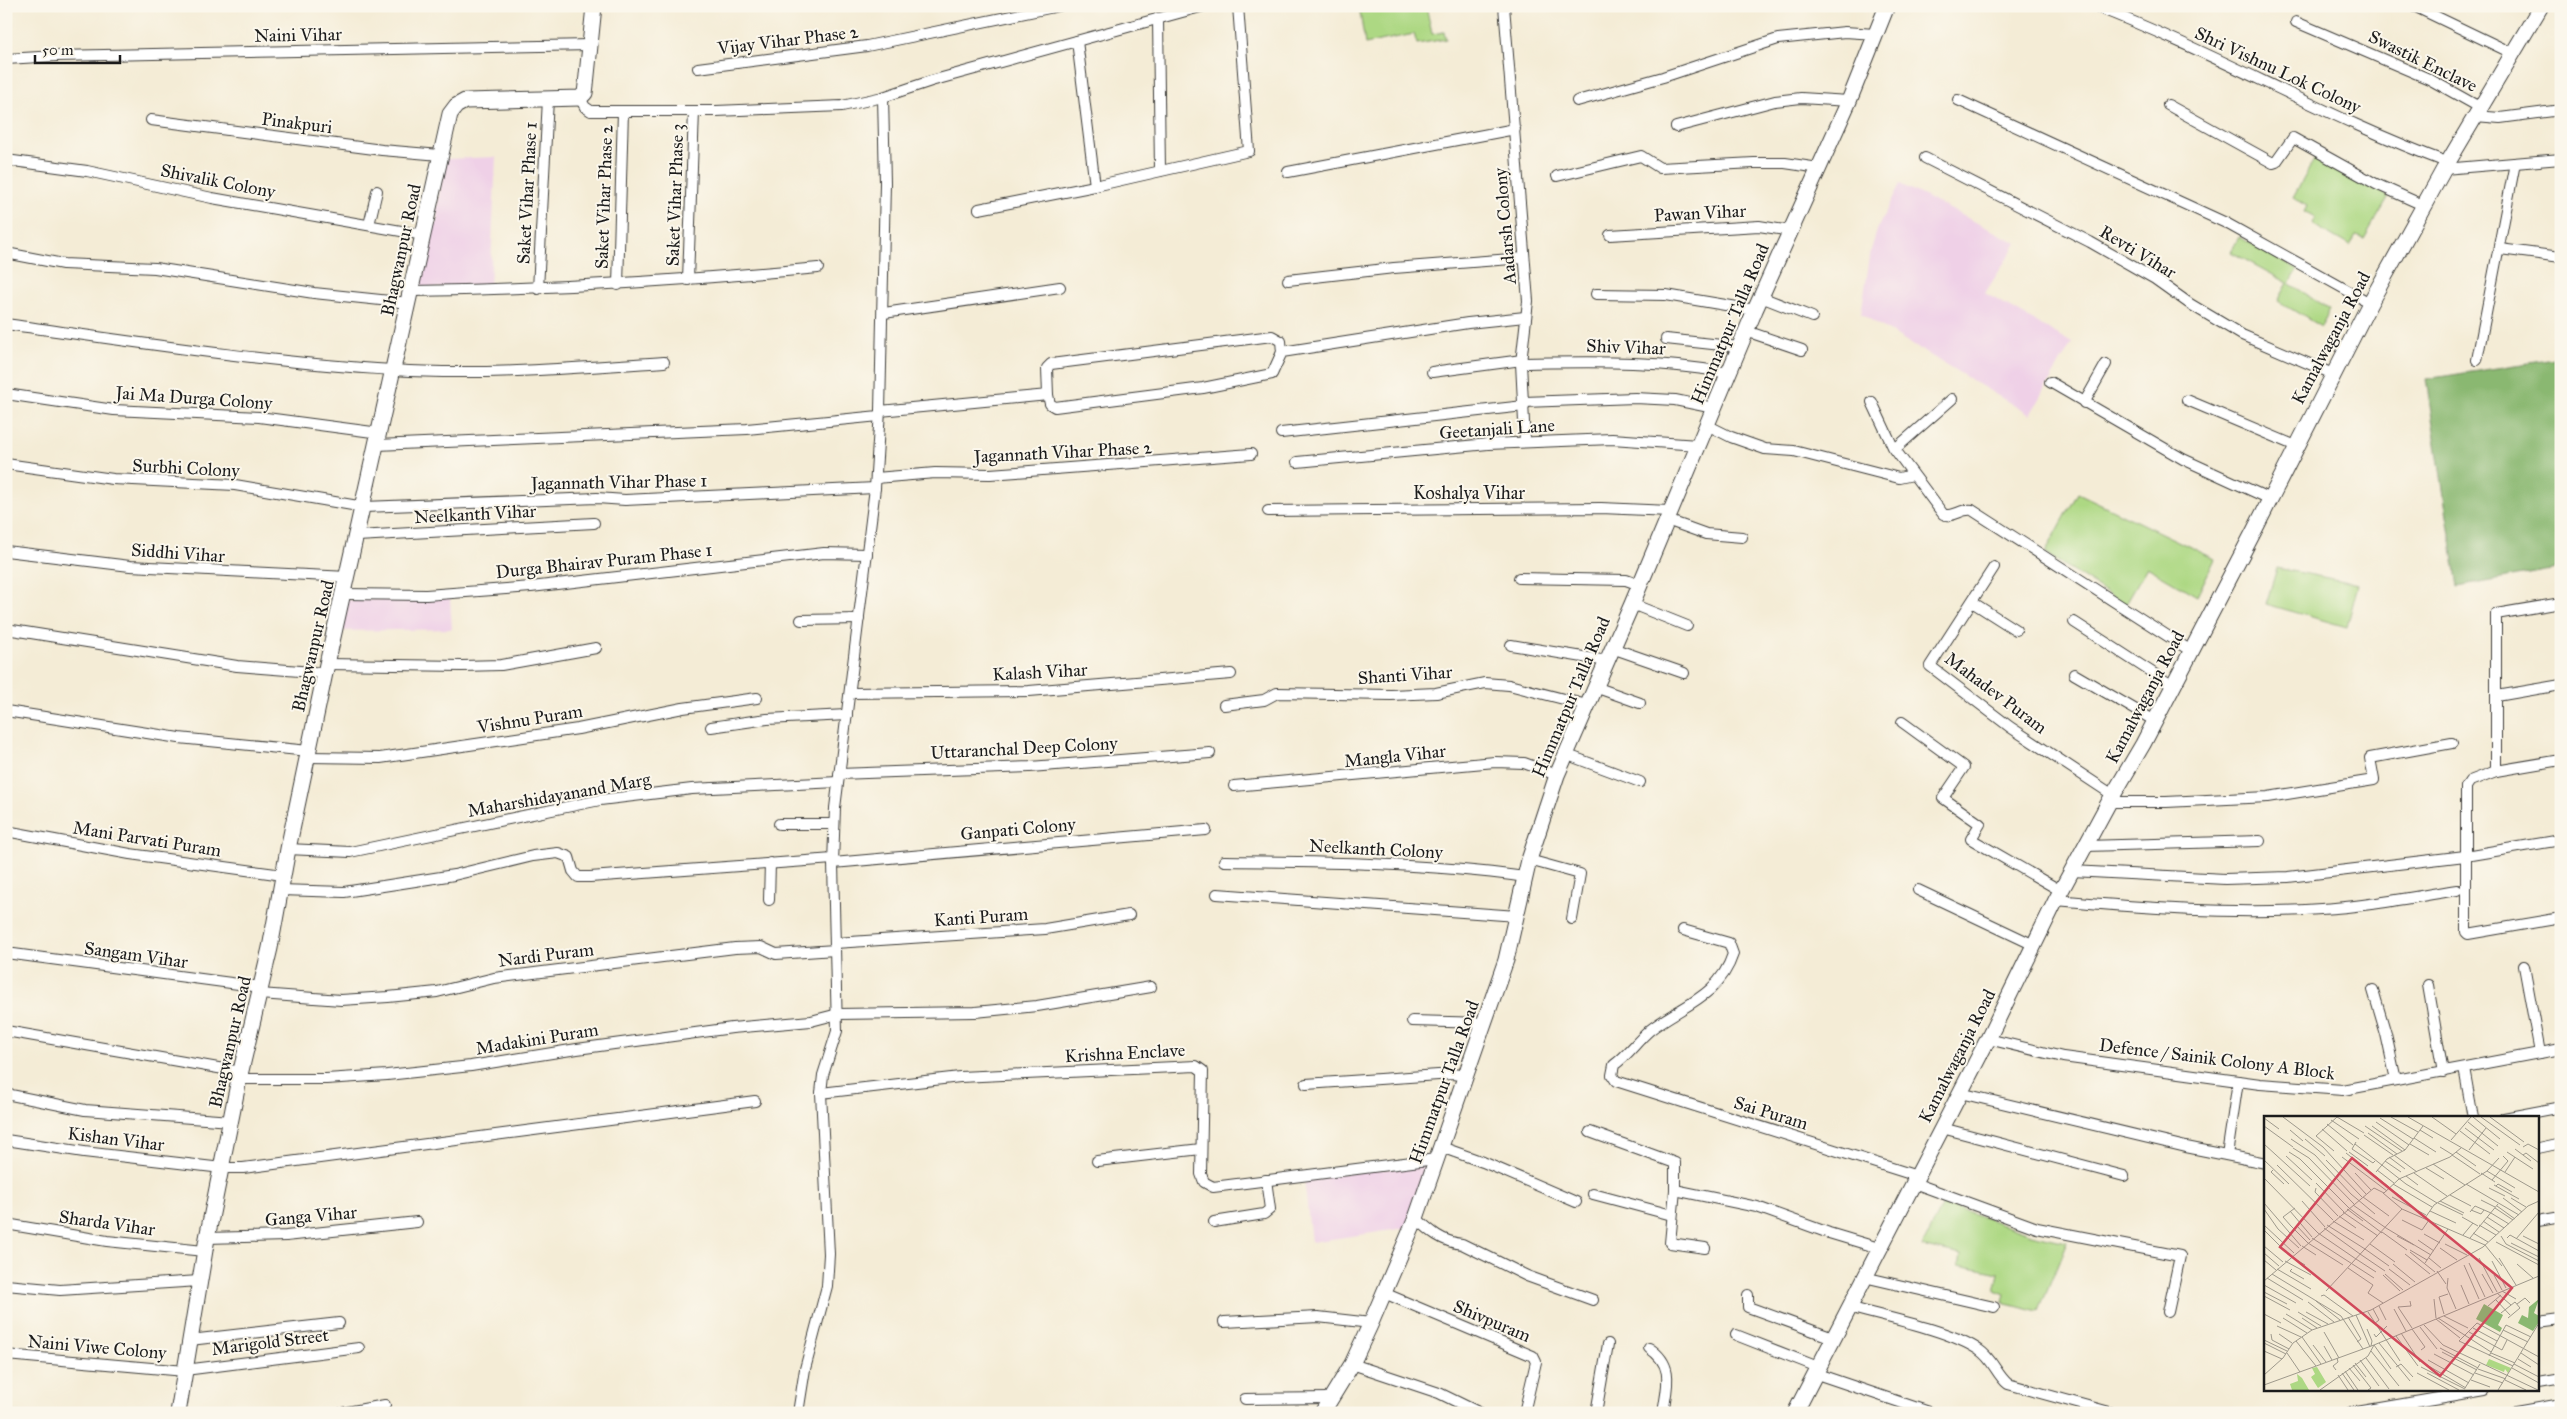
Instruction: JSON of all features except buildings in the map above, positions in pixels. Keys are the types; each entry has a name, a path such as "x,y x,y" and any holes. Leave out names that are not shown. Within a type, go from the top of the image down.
{"street":[{"path":"594,6 585,93 580,98 585,107 591,111 694,111 842,106 882,97 931,81 1158,18 1177,10 1204,6"},
{"name":"Vijay Vihar Phase 2","path":"698,68 866,46 1059,6"},
{"path":"979,209 1095,186 1249,151 1238,6"},
{"name":"Aadarsh Colony","path":"1504,6 1528,301 1522,362 1525,442"},
{"name":"Himmatpur Talla Road","path":"1322,1413 1352,1364 1416,1218 1506,960 1529,860 1565,754 1632,604 1758,303 1849,101 1887,6"},
{"name":"Shri Vishnu Lok Colony","path":"2094,6 2235,66 2446,166"},
{"path":"2414,6 2514,54"},
{"name":"Kamalwaganja Road","path":"1800,1412 1816,1370 1988,1039 2059,895 2155,721 2370,303 2446,166 2541,6"},
{"path":"1158,18 1160,171"},
{"name":"Swastik Enclave","path":"2296,22 2429,79 2478,112"},
{"path":"1577,101 1663,77 1778,39 1845,32 1875,34"},
{"path":"1077,41 1095,186"},
{"name":"Naini Vihar","path":"6,59 56,56 591,45"},
{"path":"798,1413 805,1369 827,1286 828,1218 821,1093 823,1075 837,1030 833,861 834,824 875,483 880,414 884,313 885,184 882,97"},
{"name":"Bhagwanpur Road","path":"178,1413 199,1282 240,1076 261,991 288,849 326,669 364,507 450,114 456,106 465,101 580,98"},
{"path":"1676,127 1775,101 1801,98 1849,101"},
{"name":"Saket Vihar Phase 1","path":"538,289 548,99"},
{"path":"1958,100 2226,223 2370,303"},
{"path":"2168,105 2273,163 2276,162 2293,138 2376,184 2425,206"},
{"path":"2478,112 2500,118 2561,110"},
{"name":"Saket Vihar Phase 2","path":"618,285 623,111"},
{"name":"Saket Vihar Phase 3","path":"688,280 694,111"},
{"name":"Pinakpuri","path":"151,120 440,156"},
{"path":"1288,172 1515,129"},
{"path":"1558,176 1641,156 1660,168 1754,162 1785,163 1820,168"},
{"name":"Revti Vihar","path":"1925,158 2090,242 2155,279 2190,304 2242,335 2333,374"},
{"path":"2446,166 2561,159"},
{"name":"Shivalik Colony","path":"6,160 87,171 212,198 424,235"},
{"path":"2477,360 2500,249 2515,163"},
{"path":"368,225 377,191"},
{"name":"Pawan Vihar","path":"1610,236 1758,226 1792,231"},
{"path":"2500,249 2561,257"},
{"path":"6,253 63,264 155,268 314,293 410,297 618,285 818,268"},
{"path":"1288,280 1394,268 1524,258"},
{"path":"884,313 1060,287"},
{"path":"1596,294 1666,295 1758,303 1812,317"},
{"path":"1282,352 1468,323 1525,317"},
{"path":"6,324 272,360 393,370 504,372 664,362"},
{"path":"1746,331 1802,350"},
{"path":"1272,336 1281,341 1282,352 1276,368 1266,377 1203,388 1055,407 1050,404 1048,396 1047,368 1051,364 1272,336"},
{"path":"1666,339 1740,347"},
{"name":"Shiv Vihar","path":"1432,372 1522,362 1637,361 1729,373"},
{"path":"2084,403 2106,364"},
{"path":"2050,382 2182,459 2270,499"},
{"name":"Jai Ma Durga Colony","path":"6,394 114,410 259,417 378,439 747,429 1048,396"},
{"path":"1281,433 1524,404 1635,398 1674,400 1714,408"},
{"path":"1895,449 1952,398"},
{"path":"2187,400 2296,446"},
{"path":"1872,402 1907,476 1943,514 1950,516 1966,509 1972,510 2191,652"},
{"path":"1707,425 1731,437 1765,449 1794,451 1907,476"},
{"name":"Geetanjali Lane","path":"1297,462 1525,442 1612,438 1698,445"},
{"name":"Jagannath Vihar Phase 2","path":"875,483 935,473 990,474 1028,472 1251,454"},
{"name":"Surbhi Colony","path":"6,464 113,479 235,485 364,507"},
{"name":"Jagannath Vihar Phase 1","path":"364,507 588,498 625,500 875,483"},
{"name":"Koshalya Vihar","path":"1268,511 1591,508 1669,515 1706,534 1742,537"},
{"name":"Neelkanth Vihar","path":"357,536 594,523"},
{"name":"Siddhi Vihar","path":"6,550 130,566 348,577"},
{"name":"Durga Bhairav Puram Phase 1","path":"344,594 426,595 521,588 824,553 867,554"},
{"name":"Mahadev Puram","path":"1994,567 1930,666 2010,727 2111,798"},
{"path":"1519,578 1626,580 1640,585"},
{"path":"1972,602 2016,630"},
{"path":"2496,771 2496,614 2561,603"},
{"path":"1632,604 1687,626"},
{"path":"801,620 859,619"},
{"path":"2074,622 2173,686"},
{"path":"6,629 237,666 326,669 501,665 596,648"},
{"path":"1511,646 1610,655 1684,673"},
{"name":"Kalash Vihar","path":"850,693 1029,691 1231,674"},
{"path":"2074,674 2155,721"},
{"name":"Shanti Vihar","path":"1224,706 1264,700 1277,693 1391,696 1436,693 1485,683 1508,685 1586,705"},
{"path":"2497,696 2561,685"},
{"path":"1595,687 1640,703"},
{"name":"Vishnu Puram","path":"6,711 179,738 308,754 380,758 578,729 683,708 757,698"},
{"path":"711,727 767,719 847,715"},
{"path":"1902,722 1964,767 1943,798 1980,824 1971,839 2059,895 2148,908 2264,912 2324,909 2456,890"},
{"path":"2111,798 2166,802 2268,797 2374,780 2370,758 2452,743"},
{"name":"Uttaranchal Deep Colony","path":"839,778 1030,767 1210,753"},
{"path":"1565,754 1640,782"},
{"path":"2561,760 2496,771 2470,781 2466,787 2465,856 2467,934 2561,918"},
{"name":"Mangla Vihar","path":"1234,786 1495,762 1524,763 1557,775"},
{"name":"Maharshidayanand Marg","path":"288,849 350,852 600,800 692,789 839,778"},
{"path":"779,824 834,824"},
{"name":"Ganpati Colony","path":"770,863 833,861 1206,830"},
{"name":"Mani Parvati Puram","path":"6,831 282,883 344,892 454,875 533,856 558,853 569,857 573,871 578,876 590,877 770,863"},
{"path":"2072,871 2225,879 2288,877 2465,856 2561,840"},
{"path":"2086,846 2260,841"},
{"path":"1529,860 1580,874 1572,919"},
{"name":"Neelkanth Colony","path":"1224,861 1307,861 1469,869 1526,877"},
{"path":"769,900 770,863"},
{"path":"1918,890 2034,945"},
{"path":"1217,894 1517,916"},
{"name":"Kanti Puram","path":"835,946 1045,929 1129,915"},
{"name":"Sai Puram","path":"1682,930 1729,943 1733,954 1728,968 1715,986 1694,1003 1648,1031 1624,1058 1614,1065 1612,1075 1616,1081 1916,1179 2037,1228 2180,1256 2168,1312"},
{"name":"Nardi Puram","path":"261,991 341,1000 388,997 437,992 494,978 736,948 761,947 776,954 835,946"},
{"name":"Sangam Vihar","path":"6,952 261,991"},
{"path":"2524,966 2540,1053"},
{"path":"2428,985 2443,1072"},
{"name":"Madakini Puram","path":"6,1031 240,1076 335,1078 471,1066 713,1031 811,1021 838,1014 1002,1009 1038,1006 1151,987"},
{"path":"2373,990 2386,1034 2396,1080"},
{"path":"1412,1021 1485,1023"},
{"name":"Defence / Sainik Colony A Block","path":"1988,1039 2062,1058 2238,1081 2343,1090 2561,1049"},
{"name":"Krishna Enclave","path":"821,1093 960,1077 1196,1066 1202,1071 1201,1174 1204,1182 1213,1187 1439,1153"},
{"path":"2464,1068 2473,1116"},
{"path":"1306,1084 1452,1074 1465,1076"},
{"path":"2227,1155 2238,1081"},
{"path":"1960,1093 2264,1163"},
{"path":"6,1094 85,1110 232,1121"},
{"name":"Kishan Vihar","path":"6,1140 84,1152 222,1168 243,1168 755,1101"},
{"path":"2514,1116 2561,1107"},
{"path":"1942,1128 2124,1176"},
{"path":"1590,1132 1675,1163 1675,1190 1670,1243 1705,1248"},
{"path":"2540,1148 2561,1143"},
{"path":"1097,1161 1201,1149"},
{"path":"1439,1153 1483,1162 1576,1202"},
{"path":"1214,1222 1264,1214 1270,1209 1266,1180"},
{"path":"1675,1190 1757,1207 1829,1233 1879,1248"},
{"path":"1593,1194 1672,1215"},
{"path":"2540,1221 2561,1217"},
{"path":"1416,1218 1438,1237 1452,1243 1462,1244 1526,1276 1593,1300"},
{"name":"Ganga Vihar","path":"206,1244 417,1222"},
{"name":"Sharda Vihar","path":"6,1224 107,1241 206,1244"},
{"path":"1864,1277 1994,1307"},
{"path":"6,1285 60,1290 199,1282"},
{"name":"Shivpuram","path":"1384,1293 1533,1356 1536,1362 1524,1413"},
{"path":"1748,1295 1748,1307 1833,1338"},
{"path":"1848,1307 1962,1340 1992,1361 2002,1379 2008,1384 2113,1413"},
{"path":"1224,1322 1318,1317 1371,1323"},
{"path":"2540,1322 2561,1319"},
{"path":"190,1340 339,1323"},
{"path":"1736,1335 1816,1370 1932,1413"},
{"path":"1596,1413 1608,1344"},
{"name":"Marigold Street","path":"185,1370 359,1348"},
{"path":"1649,1348 1659,1355 1666,1364 1668,1373 1663,1413"},
{"name":"Naini Viwe Colony","path":"6,1355 185,1370"},
{"path":"1352,1364 1439,1394 1480,1413"},
{"path":"2540,1382 2561,1378"},
{"path":"2351,1413 2473,1392"},
{"path":"1245,1399 1331,1398"},
{"path":"2511,1413 2561,1404"},
{"path":"342,1413 385,1406"}],"shaded area":[{"path":"496,157 490,287 420,288 433,224 436,223 438,215 436,212 445,159"},
{"path":"1900,184 2017,243 1985,293 2072,343 2030,415 1861,314 1871,250 1878,227"},
{"path":"450,598 452,629 341,631 347,600"},
{"path":"1427,1165 1406,1228 1311,1242 1304,1177"}],"green space":[{"path":"1359,6 1426,6 1432,34 1444,32 1446,39 1417,44 1414,34 1365,44"},
{"path":"2315,158 2389,196 2364,239 2356,236 2350,246 2312,224 2315,218 2304,212 2307,206 2293,198"},
{"path":"2239,237 2298,269 2290,284 2330,309 2321,327 2278,301 2288,283 2231,252"},
{"path":"2561,358 2561,568 2458,587 2426,379"},
{"path":"2078,493 2215,559 2197,596 2147,567 2125,605 2045,553"},
{"path":"2277,568 2358,584 2347,627 2266,604"},
{"path":"1943,1203 2031,1234 2067,1242 2039,1311 2003,1302 2005,1295 1995,1291 1999,1273 1959,1265 1961,1255 1922,1246"}]}
